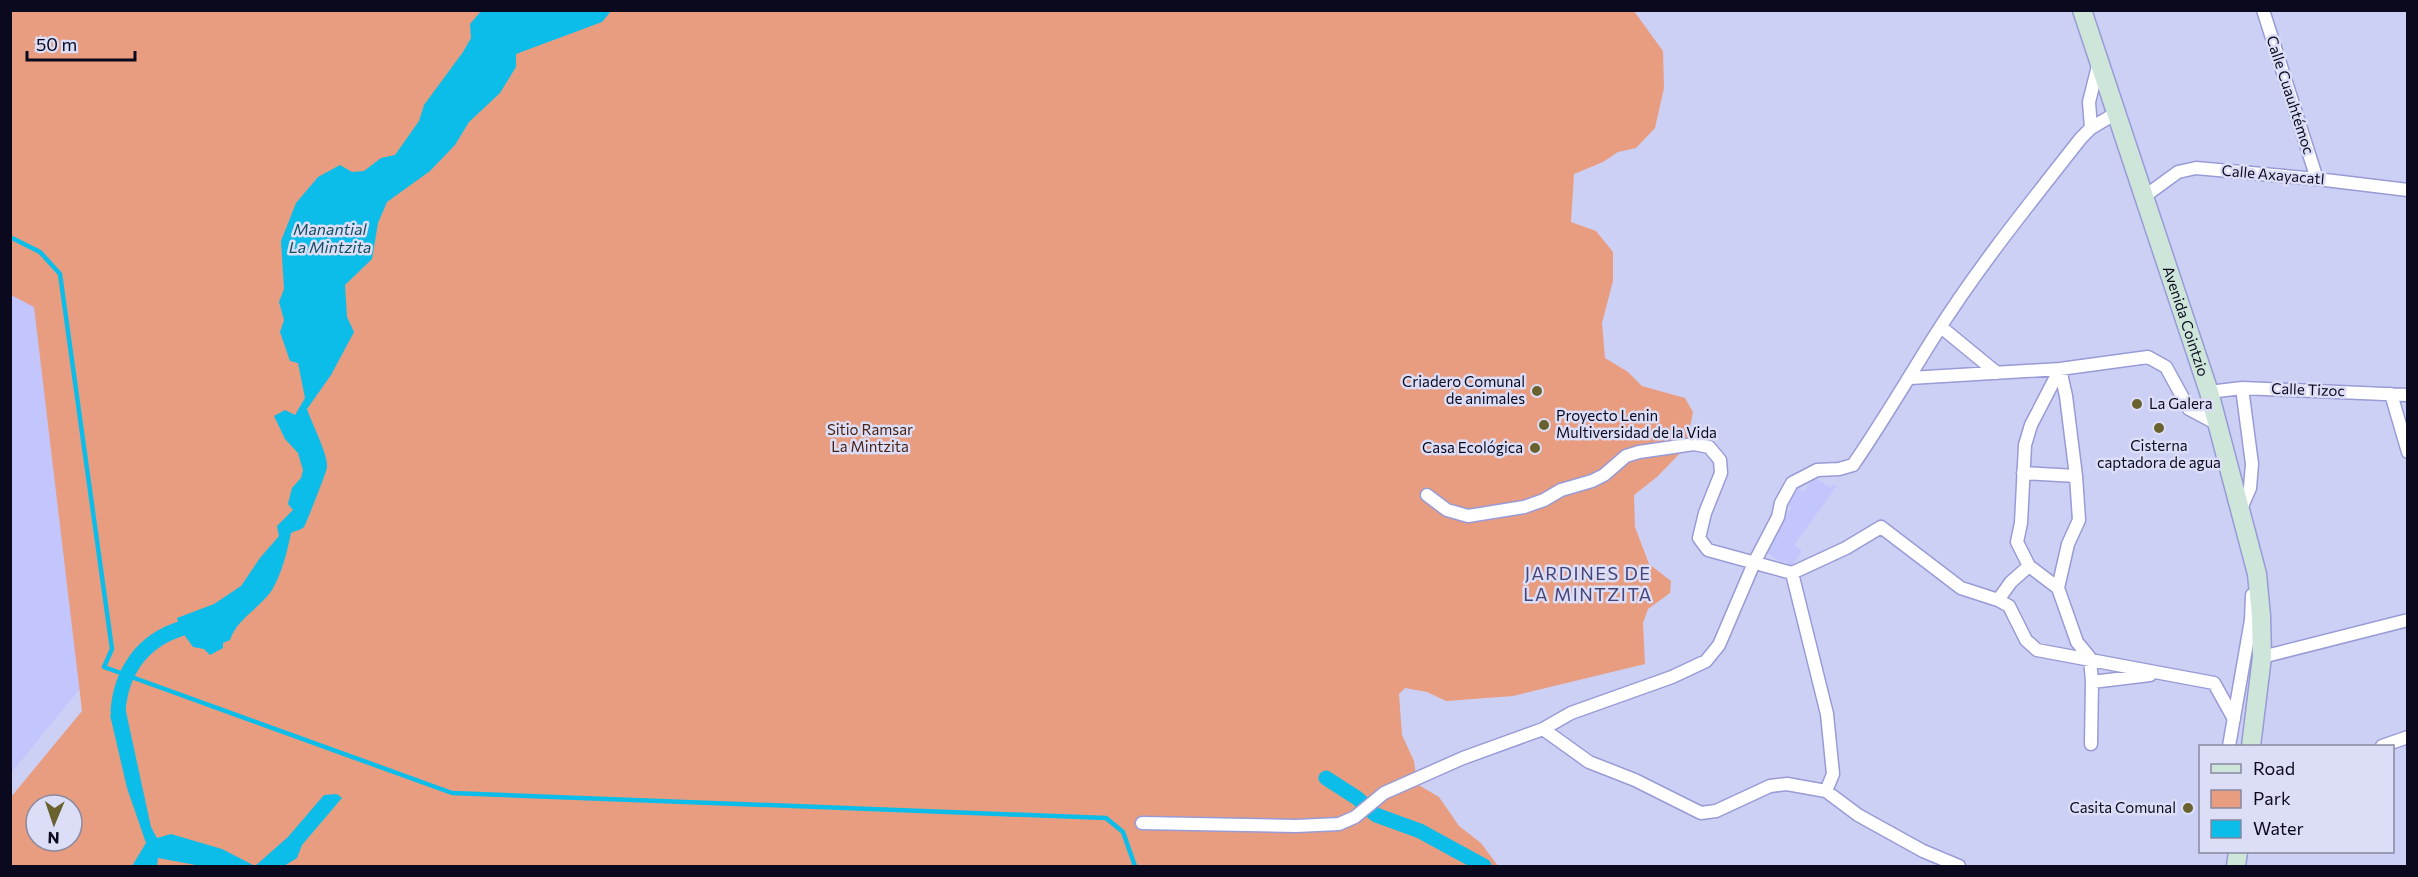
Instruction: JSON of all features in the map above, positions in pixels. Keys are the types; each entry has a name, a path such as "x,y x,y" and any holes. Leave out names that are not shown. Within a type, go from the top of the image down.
{"main road":[{"name":"Avenida Cointzio","path":"2082,10 2118,112 2209,392 2257,574 2262,657 2251,745"}],"street":[{"name":"Calle Cuauhtémoc","path":"2264,10 2318,179"},
{"path":"2091,128 2089,102 2100,58"},
{"path":"1142,823 1296,826 1347,821 1384,793 1463,758 1543,729 1572,713 1672,677 1706,661 1719,645 1754,562 1778,517 1781,503 1792,483 1817,470 1839,469 1853,465 1941,327 1996,248 2091,128 2118,112"},
{"name":"Calle Axayacatl","path":"2145,196 2178,172 2196,168 2408,190"},
{"path":"1941,327 1997,373"},
{"path":"1910,378 2060,369 2148,357 2166,367 2189,409 2219,425"},
{"path":"2058,588 2029,566 2017,542 2025,445 2031,425 2060,369"},
{"path":"2060,369 2066,396 2079,520 2068,544 2058,588 2077,642 2090,658 2091,744"},
{"path":"2240,511 2250,488 2252,464 2242,388"},
{"name":"Calle Tizoc","path":"2209,392 2242,388 2408,395"},
{"path":"2391,394 2408,452"},
{"path":"1427,495 1447,510 1468,516 1524,507 1544,500 1561,490 1592,481 1604,475 1626,456 1695,444 1709,447 1720,460 1721,473 1705,513 1699,538 1708,550 1792,573 1846,548 1881,527 1960,588 1998,600 2009,606 2026,640 2037,650 2090,658 2160,674 2214,683 2234,719"},
{"path":"2023,473 2076,476"},
{"path":"1998,600 2010,582 2029,566"},
{"path":"1792,573 1827,714 1833,774 1826,791"},
{"path":"2229,745 2247,648 2252,596 2257,574"},
{"path":"2262,657 2408,620"},
{"path":"2092,682 2160,674"},
{"path":"1543,729 1589,762 1635,780 1701,813 1716,811 1770,786 1787,784 1826,791 1858,815 1923,851 1959,867"},
{"path":"2387,745 2408,737"}],"shaded area":[{"path":"11,263 37,276 88,679 11,773"},
{"path":"1814,477 1831,488 1834,484 1837,486 1794,545 1802,551 1792,566 1784,561 1782,563 1762,549 1791,508 1785,503 1796,487 1803,492"}],"green space":[{"name":"Sitio Ramsar La Mintzita","path":"10,11 1634,11 1663,51 1664,88 1655,128 1636,148 1618,152 1603,162 1574,174 1571,222 1596,231 1613,252 1613,281 1602,323 1605,358 1628,372 1642,386 1685,398 1693,412 1686,447 1657,477 1634,495 1635,527 1649,564 1671,581 1670,593 1648,609 1643,623 1645,664 1513,696 1446,701 1427,692 1405,688 1399,694 1402,735 1414,761 1417,784 1439,797 1459,826 1481,843 1498,866 11,866 11,797 82,711 34,307 11,295"}],"water":[{"name":"Manantial La Mintzita","path":"482,10 611,11 602,22 516,54 516,67 500,93 469,122 455,145 430,171 387,202 378,223 372,259 345,285 347,317 354,332 331,375 307,409 327,461 326,471 316,497 304,527 291,533 281,570 272,590 243,620 230,640 223,643 223,648 210,655 204,649 193,647 180,629 177,618 214,604 241,586 260,558 279,536 277,526 293,510 288,504 292,488 301,478 303,470 298,453 285,439 274,416 285,410 295,415 305,398 298,363 290,361 280,332 284,320 279,302 284,289 281,241 296,203 318,177 340,165 352,172 364,171 381,158 395,155 419,121 424,105 463,52 471,38 470,24"},
{"path":"125,707 151,827 157,838 171,834 222,849 255,866 201,866 158,858 157,866 132,866 146,843 127,788 110,715"},
{"path":"337,794 342,798 302,845 297,858 284,866 255,866 288,837 324,795"}],"waterway":[{"path":"10,237 40,252 60,274 112,649 104,667 452,793 1106,818 1123,832 1135,866"},
{"path":"118,711 124,683 136,660 155,641 180,629"},
{"path":"1326,778 1357,798 1376,815 1420,831 1484,866"}],"place":[{"name":"Criadero Comunal de animales","path":"1537,391"},
{"name":"La Galera","path":"2137,404"},
{"name":"Proyecto Lenin Multiversidad de la Vida","path":"1544,425"},
{"name":"Cisterna captadora de agua","path":"2159,428"},
{"name":"Casa Ecológica","path":"1535,448"},
{"name":"Casita Comunal","path":"2188,808"}],"district":[{"name":"JARDINES DE LA MINTZITA","path":"1588,584"}]}
